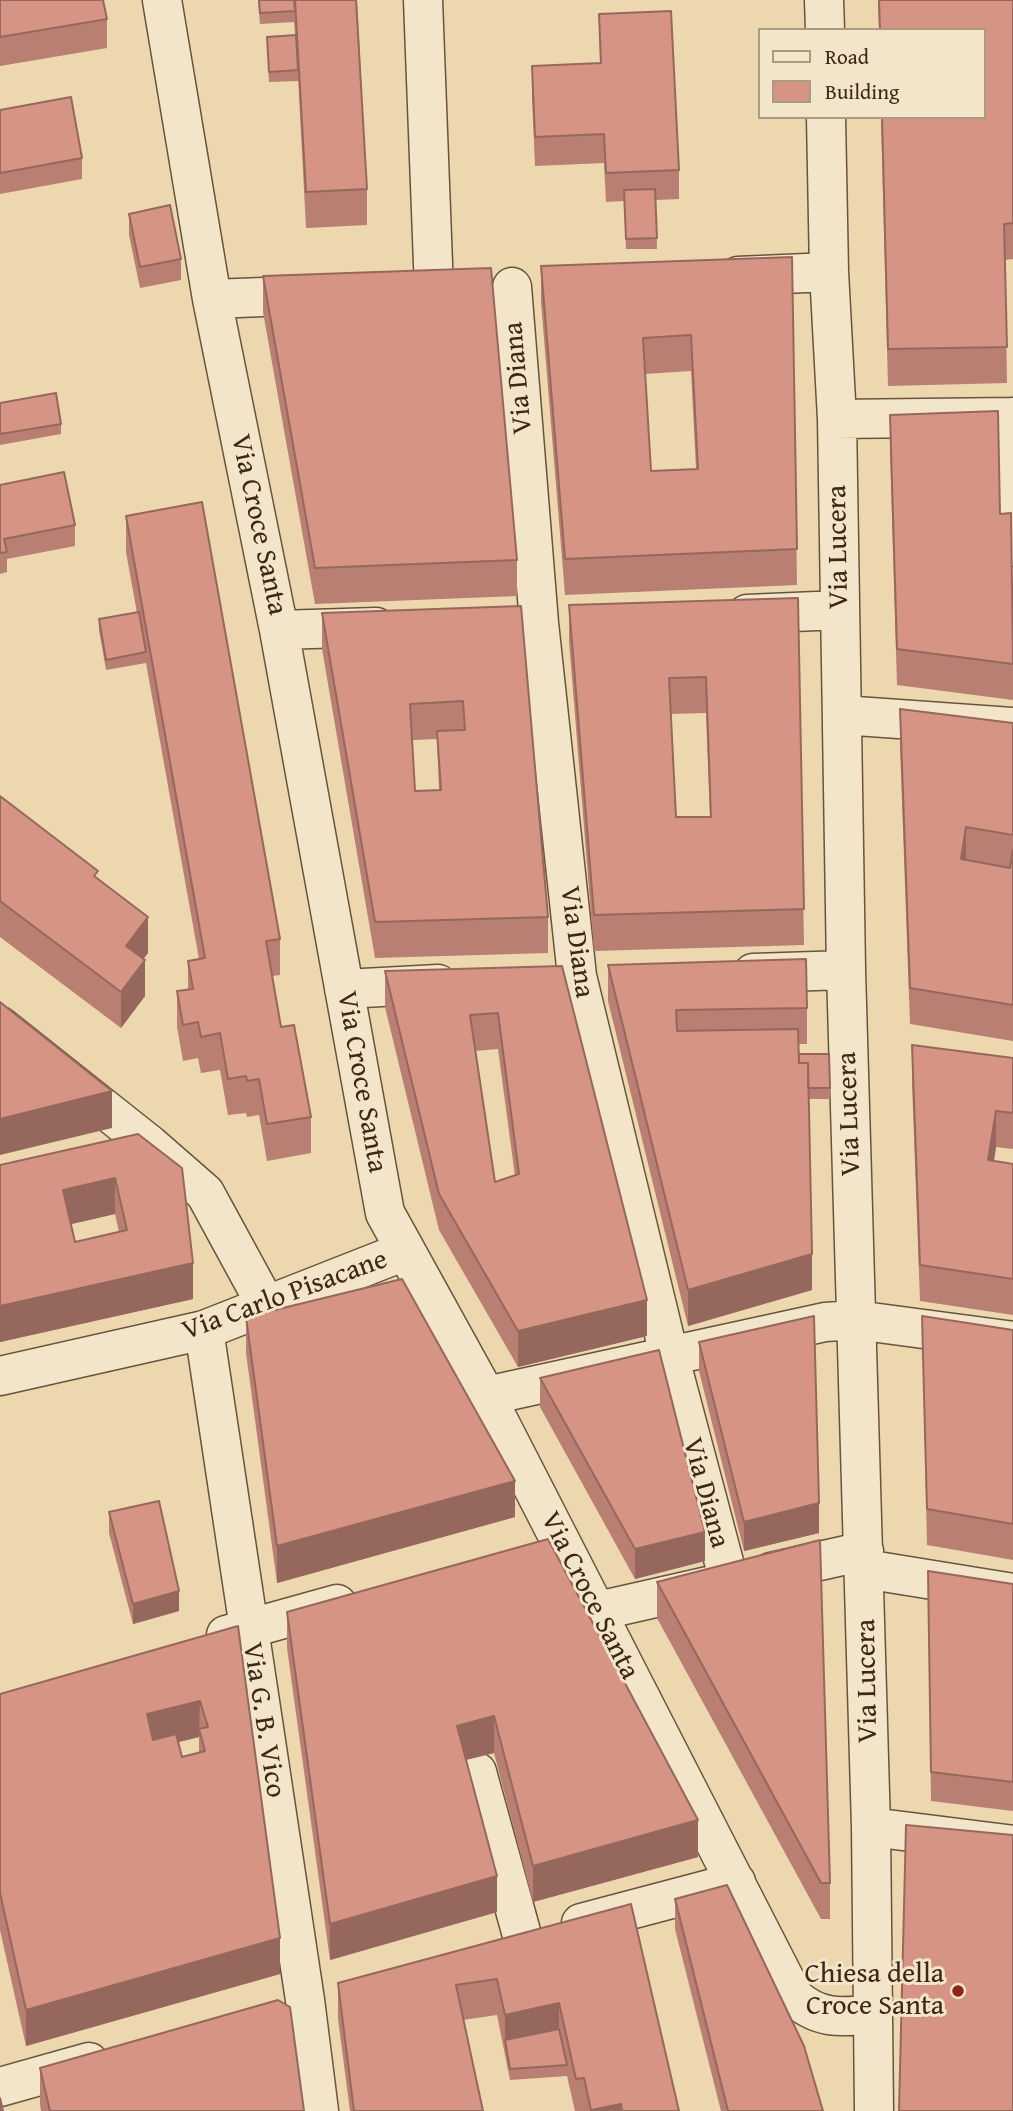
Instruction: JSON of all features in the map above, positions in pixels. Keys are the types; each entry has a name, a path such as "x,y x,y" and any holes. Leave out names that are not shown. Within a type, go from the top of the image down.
{"street":[{"name":"Via Croce Santa","path":"162,0 212,299 279,630 385,1213 486,1396 794,1997 809,2010 830,2017 871,2014"},
{"path":"424,0 434,290"},
{"path":"824,0 825,28"},
{"name":"Via Lucera","path":"826,119 829,272 837,419 846,971 865,1560 874,2111"},
{"path":"705,278 829,272"},
{"path":"392,292 553,285"},
{"name":"Via Diana","path":"512,287 539,623 578,976 668,1356 729,1581"},
{"path":"212,299 351,294"},
{"path":"837,419 1012,417 1013,547"},
{"path":"717,615 840,610"},
{"path":"498,624 580,621"},
{"path":"279,630 416,626"},
{"path":"842,715 1013,727"},
{"path":"712,974 846,971"},
{"path":"536,979 618,976"},
{"path":"344,989 468,982"},
{"path":"0,1026 150,1145 205,1193 266,1305"},
{"path":"109,1153 150,1145"},
{"name":"Via Carlo Pisacane","path":"0,1376 204,1330 405,1251"},
{"path":"486,1396 825,1322 856,1320 1013,1341"},
{"name":"Via G. B. Vico","path":"204,1330 305,2000 319,2111"},
{"path":"522,1553 561,1542"},
{"path":"598,1611 729,1581 865,1560 1013,1593"},
{"path":"197,1643 366,1596"},
{"path":"477,1772 523,1939"},
{"path":"871,1827 1013,1845"},
{"path":"485,1950 736,1882"},
{"path":"265,2012 344,1990"},
{"path":"0,2087 119,2053"},
{"path":"0,2096 4,2111"}],"building":[{"path":"0,0 103,0 107,19 0,37"},
{"path":"259,0 294,0 295,11 260,13"},
{"path":"295,0 356,0 367,189 306,192"},
{"path":"879,0 1013,0 1013,223 1004,224 1007,347 888,349 882,119 985,119 985,28 880,28"},
{"path":"671,11 679,170 606,173 604,134 535,137 532,66 601,63 599,14"},
{"path":"296,35 298,70 269,72 267,37"},
{"path":"71,97 82,158 0,173 0,110"},
{"path":"655,189 657,238 626,239 624,190"},
{"path":"170,205 181,259 140,267 129,214"},
{"path":"792,257 797,549 565,559 541,266","holes":["691,335 698,469 651,471 643,338"]},
{"path":"491,268 517,560 315,568 263,276"},
{"path":"56,393 61,424 0,434 0,403"},
{"path":"998,411 1000,514 1011,513 1013,664 897,649 890,415"},
{"path":"64,472 75,525 4,539 7,552 0,553 0,485"},
{"path":"202,502 280,939 266,941 281,1027 294,1025 311,1117 267,1124 259,1079 247,1081 246,1076 228,1079 220,1033 201,1037 198,1022 183,1025 177,991 193,989 188,961 205,958 126,516"},
{"path":"798,598 804,909 594,915 569,605","holes":["706,677 711,817 676,817 669,678"]},
{"path":"521,606 548,917 375,922 322,613","holes":["463,701 465,730 437,731 441,790 415,791 410,704"]},
{"path":"139,612 146,652 106,660 99,619"},
{"path":"900,709 1013,723 1013,835 966,827 961,859 1010,868 1013,850 1013,1005 910,988"},
{"path":"0,796 98,871 94,876 148,917 126,946 145,960 121,992 0,901"},
{"path":"806,959 807,1008 676,1010 677,1031 798,1029 799,1063 808,1063 812,1254 688,1290 608,965"},
{"path":"562,966 647,1300 518,1331 439,1194 385,971","holes":["498,1013 519,1174 495,1182 470,1015"]},
{"path":"0,1002 112,1091 0,1119"},
{"path":"912,1045 1013,1058 1013,1113 996,1111 988,1160 1013,1164 1013,1279 920,1265"},
{"path":"799,1054 829,1054 830,1088 808,1088 808,1063 799,1063"},
{"path":"138,1134 182,1168 193,1263 0,1306 0,1165","holes":["115,1178 127,1230 75,1242 63,1190"]},
{"path":"402,1279 515,1481 277,1546 246,1317"},
{"path":"814,1316 819,1503 744,1522 699,1342"},
{"path":"922,1316 1013,1330 1013,1524 927,1509"},
{"path":"659,1350 705,1532 635,1549 540,1378"},
{"path":"159,1501 179,1591 133,1604 109,1512"},
{"path":"548,1539 698,1820 533,1866 494,1716 457,1726 497,1876 330,1924 287,1612"},
{"path":"820,1540 830,1883 821,1883 657,1582"},
{"path":"928,1571 1013,1584 1013,1782 931,1772"},
{"path":"238,1626 280,1938 26,2010 0,1893 0,1694","holes":["200,1701 208,1727 199,1729 205,1751 182,1757 176,1734 153,1740 147,1714"]},
{"name":"Chiesa della Croce Santa","path":"906,1825 1013,1835 1013,2111 899,2111"},
{"path":"727,1885 804,2046 823,2111 728,2111 675,1899"},
{"path":"631,1904 679,2111 622,2111 621,2104 591,2110 584,2078 576,2079 559,2003 505,2015 497,1979 456,1985 483,2111 354,2111 338,1983"},
{"path":"278,2000 290,2007 304,2111 50,2111 40,2068"},
{"path":"559,2029 567,2065 510,2069 505,2040"}],"place":[{"name":"Chiesa della Croce Santa","path":"958,1991"}]}
